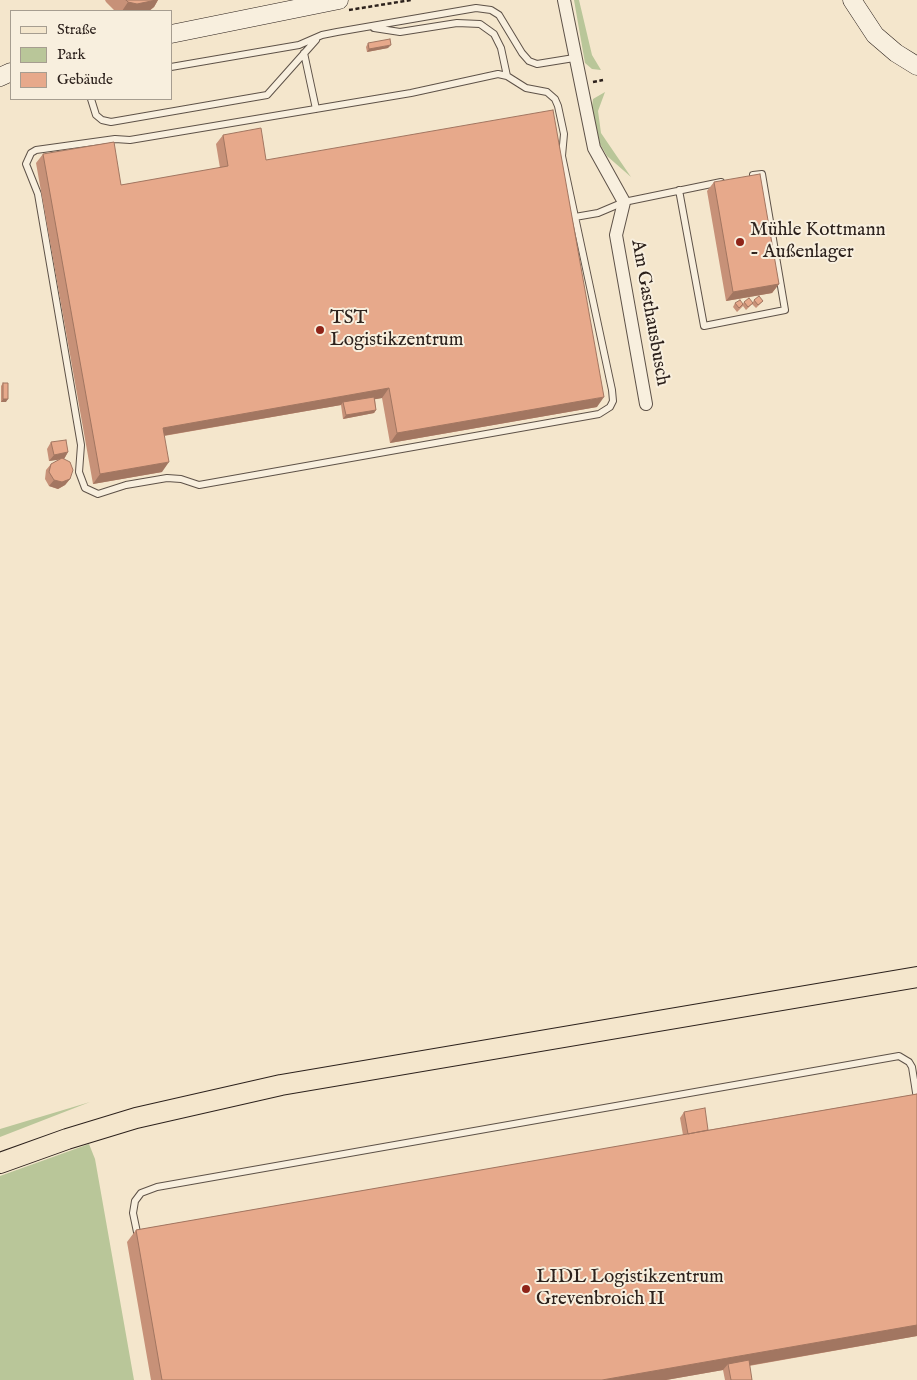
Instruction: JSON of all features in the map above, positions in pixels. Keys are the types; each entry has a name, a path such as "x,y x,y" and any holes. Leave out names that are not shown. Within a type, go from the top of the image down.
{"main road":[{"path":"0,1163 66,1139 136,1118 281,1086 917,977"}],"street":[{"path":"172,34 339,0"},
{"path":"564,0 574,58 582,84 594,148 624,202"},
{"path":"852,0 875,35 896,53 917,66"},
{"name":"Am Gasthausbusch","path":"624,202 616,235 646,404"}],"lane":[{"path":"172,67 299,45 318,37 476,8 491,10 499,15 522,54 529,61 537,64 574,58"},
{"path":"368,27 400,32 457,23 471,22 480,24 494,34 501,48 507,76"},
{"path":"90,100 96,115 102,120 111,122 267,95 318,37"},
{"path":"304,53 316,109"},
{"path":"498,74 507,76 526,88 547,92 555,99 564,134 562,156 613,401 606,412 199,485 181,479 167,478 126,485 98,494 85,488 81,481 81,445 39,204 34,180 28,172 26,164 31,153 36,150 115,139 130,140 316,109 410,93 498,74"},
{"path":"678,190 704,326 785,310 762,174 743,177"},
{"path":"575,217 598,213 624,202 725,181"},
{"path":"138,1240 133,1213 135,1201 141,1193 167,1185 899,1056 912,1066 917,1098"}],"green space":[{"path":"574,0 579,0 592,55 601,70 592,69 585,63"},
{"path":"605,92 598,111 601,133 631,177 607,156 600,144 592,107 593,99"},
{"path":"90,1102 0,1137 0,1129"},
{"path":"89,1144 95,1159 134,1380 0,1380 0,1176"}],"building":[{"path":"126,0 156,0 137,4"},
{"path":"390,39 391,45 369,49 368,43"},
{"path":"553,110 604,397 397,433 389,388 163,428 169,462 100,474 43,154 114,142 121,185 228,166 223,135 261,128 266,160"},
{"name":"Mühle Kottmann - Außenlager","path":"760,174 779,284 733,292 714,182"},
{"path":"759,296 763,301 758,305 754,300"},
{"path":"749,298 753,303 748,307 744,302"},
{"path":"740,300 743,304 739,308 735,303"},
{"path":"3,383 8,383 8,399 3,399"},
{"path":"374,397 376,410 346,415 343,402"},
{"path":"66,440 68,452 54,455 51,442"},
{"path":"62,458 70,462 73,470 70,479 62,482 54,480 49,472 51,464"},
{"name":"LIDL Logistikzentrum Grevenbroich II","path":"917,1094 917,1325 602,1380 162,1380 136,1230"},
{"path":"705,1108 708,1130 688,1134 684,1112"},
{"path":"749,1360 752,1380 731,1380 728,1364"}],"place":[{"name":"Mühle Kottmann - Außenlager","path":"740,242"},
{"name":"TST Logistikzentrum","path":"320,330"},
{"name":"LIDL Logistikzentrum Grevenbroich II","path":"526,1289"}]}
